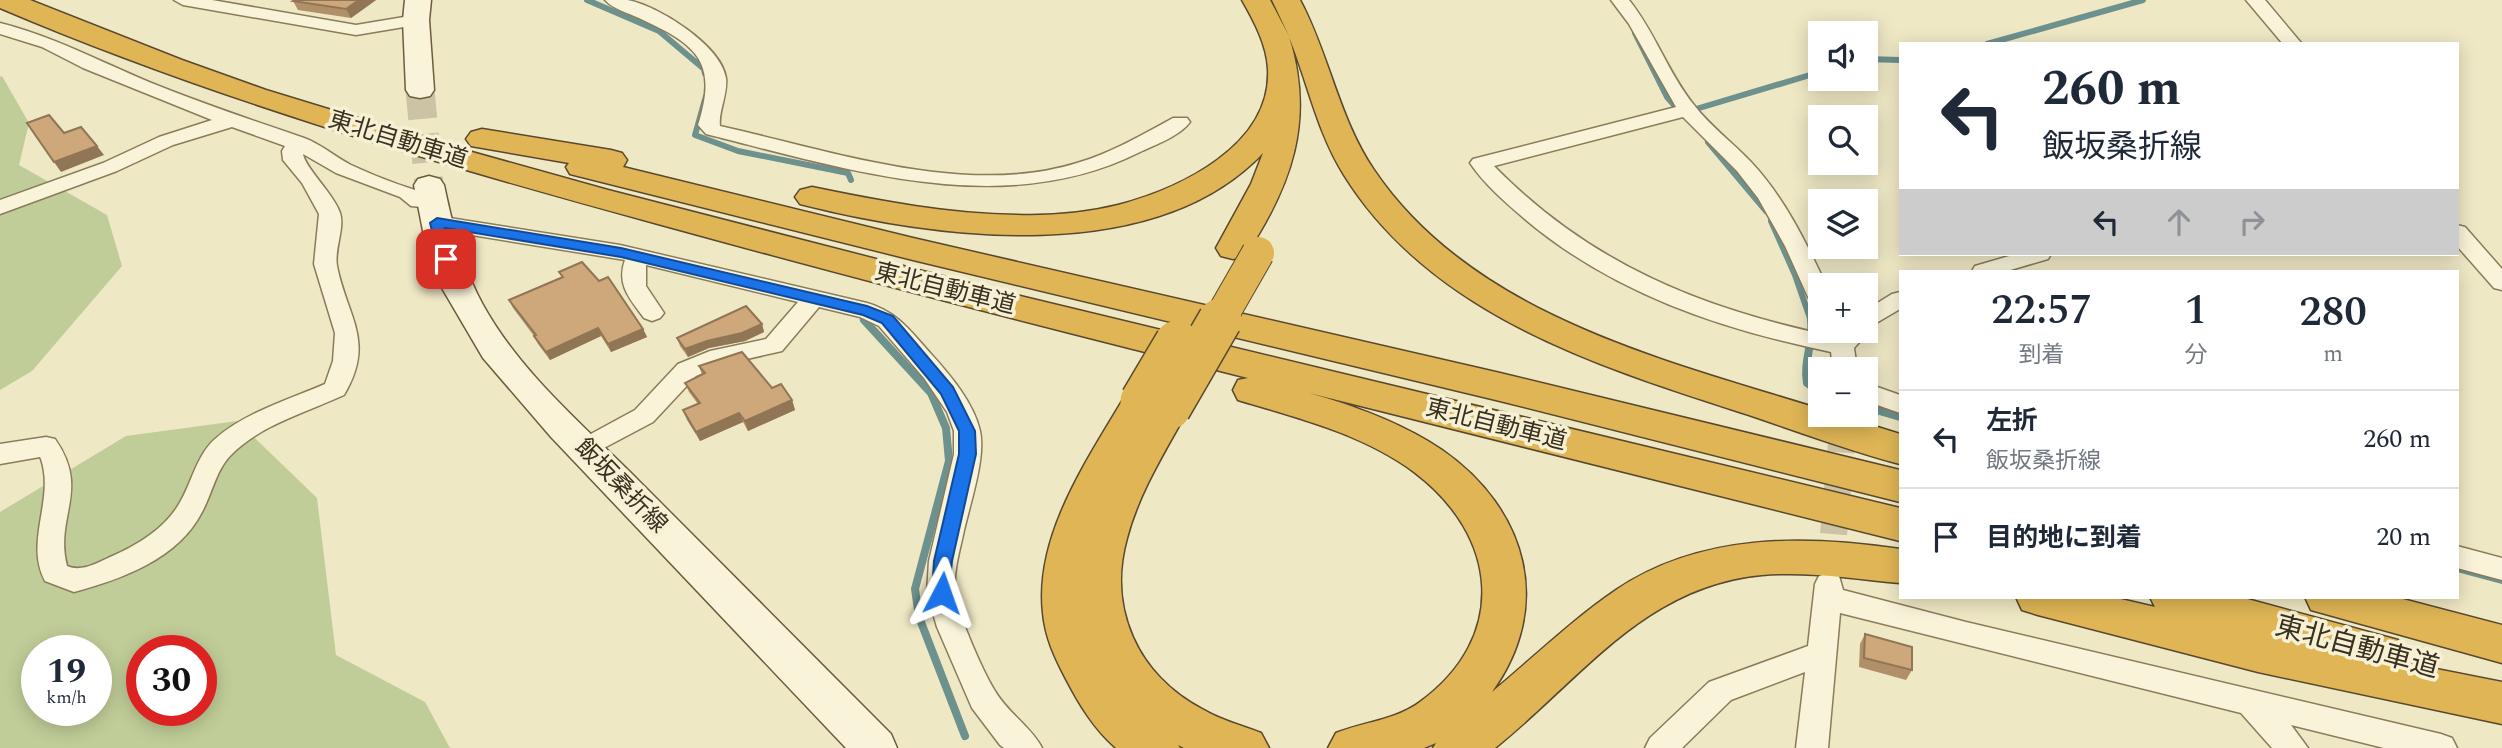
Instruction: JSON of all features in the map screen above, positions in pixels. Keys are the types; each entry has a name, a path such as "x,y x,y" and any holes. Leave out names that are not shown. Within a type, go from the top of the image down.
{"highway":[{"name":"東北自動車道","path":"6,0 120,47 220,83 342,124 562,188 837,262 1899,524"},
{"name":"東北自動車道","path":"68,0 249,67 591,170 1500,387 1899,486"},
{"path":"1256,0 1376,198 1427,250 1472,284 1543,326 1601,351 1646,368 1899,449"},
{"path":"1155,748 1113,714 1089,680 1071,642 1063,604 1065,569 1075,530 1091,492 1156,404 1245,250 1283,140 1304,36 1286,0"},
{"path":"482,139 725,178 923,219 990,225 1068,223 1142,209 1186,192 1230,167 1250,150 1273,119 1280,96 1298,67"},
{"path":"562,188 691,232 924,294 1282,399 1345,419 1420,455 1450,479 1478,509 1498,545 1506,578 1505,614 1495,652 1472,687 1435,718 1391,739 1353,748"},
{"path":"1156,404 1104,540 1098,572 1098,603 1104,631 1122,667 1146,695 1173,718 1208,737 1244,748"},
{"path":"1458,748 1494,722 1635,600 1670,581 1749,559 1800,555 1856,559 1899,566"},
{"path":"2046,599 2258,652 2502,703"},
{"name":"東北自動車道","path":"2179,599 2502,686"},
{"name":"東北自動車道","path":"2334,599 2502,644"},
{"path":"2401,599 2502,629"}],"main road":[{"path":"417,10 420,90"},
{"name":"飯坂桑折線","path":"433,203 446,259 462,297 485,338 520,381 875,748"}],"street":[{"path":"183,0 356,30 417,10"},
{"path":"614,0 683,32 711,61 716,74 716,99 708,125 713,130 868,165 965,182 1045,177 1087,167 1133,150 1180,122"},
{"path":"1620,0 1656,53 1683,111 1745,169 1771,202 1809,273"},
{"path":"2255,0 2291,42"},
{"path":"0,28 49,43 90,64 180,102 298,143 343,169 407,193 419,201 867,311 887,320 933,372 958,410 967,431 967,454 943,561 942,593 952,627 983,699 1011,735 1026,748"},
{"path":"1683,111 1480,163 1502,188 1542,225 1610,269 1678,299 1753,326 1808,338"},
{"path":"0,207 110,167 166,141 233,120"},
{"path":"0,454 46,446 56,458 60,475 50,549 55,573 74,581 142,555 176,528 188,513 220,449 250,429 335,389 345,361 347,334 325,264 330,214 311,181 293,160 292,151 298,143"},
{"path":"2459,234 2502,283"},
{"path":"638,256 630,275 632,285 652,313"},
{"path":"1986,270 2033,256"},
{"path":"586,449 644,416 687,370 719,358 774,345 814,299"},
{"path":"1878,313 1899,300"},
{"path":"1878,396 1899,404"},
{"path":"2459,558 2502,569"},
{"path":"1812,748 1829,591 1966,634 2441,748"},
{"path":"1661,748 1720,691 1822,653"},
{"path":"2251,703 2292,748"}],"green space":[{"path":"2,76 29,123 19,165 107,215 122,266 32,371 0,390 0,77"},
{"path":"237,421 317,498 336,655 425,702 450,748 0,748 0,512 126,436"}],"building":[{"path":"359,0 346,9 293,1"},
{"path":"49,115 64,133 81,127 97,146 54,162 27,123"},
{"path":"582,262 599,281 608,277 643,329 608,344 598,328 546,352 509,300 563,277 559,272"},
{"path":"746,306 762,324 742,333 685,349 677,338"},
{"path":"742,352 772,388 781,384 792,400 745,421 739,413 696,432 683,410 700,403 685,383 705,373 699,366"},
{"path":"1865,634 1912,647 1912,670 1864,658"}],"waterway":[{"path":"587,0 659,31 704,69 705,74"},
{"path":"1994,42 2143,0"},
{"path":"1635,33 1667,97 1681,113"},
{"path":"1878,59 1899,60"},
{"path":"1696,109 1808,76"},
{"path":"706,96 695,135 738,151 848,173 851,180"},
{"path":"1708,142 1766,211"},
{"path":"1771,221 1808,312"},
{"path":"864,320 931,393 946,428 949,461 915,589 919,617 965,736"},
{"path":"1808,384 1806,367 1810,343"},
{"path":"1878,411 1899,417"},
{"path":"2459,569 2502,580"}],"tunnel":[{"path":"420,90 429,185"},
{"path":"1830,575 1843,427"}],"route":[{"path":"446,259 437,223 621,252 867,311 887,320 901,333 947,391 967,431 967,454 943,561 942,593"}]}
